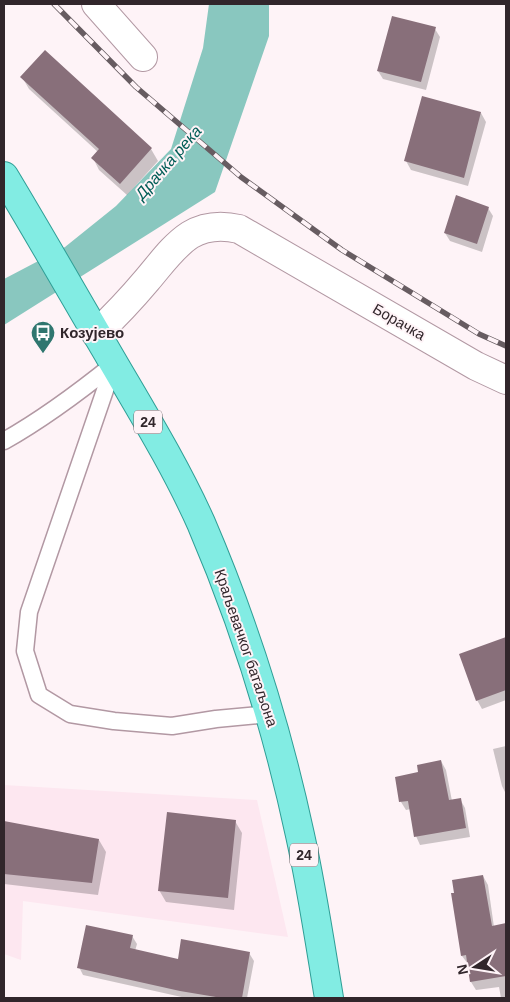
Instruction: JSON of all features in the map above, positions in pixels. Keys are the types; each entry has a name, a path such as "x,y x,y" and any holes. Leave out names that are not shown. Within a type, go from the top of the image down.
{"main road":[{"name":"24","path":"4,176 94,329"},
{"name":"Краљевачког батаљона","path":"94,329 169,459 200,522 225,582 270,714 300,835 329,998"}],"street":[{"path":"96,4 143,57"},
{"name":"Борачка","path":"94,329 125,306 174,248 190,235 203,229 225,226 239,229 476,366 506,380"}],"lane":[{"path":"4,441 29,428 65,403 114,364"},
{"path":"114,364 29,612 26,651 39,695 70,714 114,721 172,726 216,719 270,714"}],"shaded area":[{"path":"4,785 257,800 288,937 23,901 21,960 4,954"}],"water":[{"name":"Драчка река","path":"209,4 269,4 269,36 215,192 4,325 4,279 65,247 116,206 171,149 203,48"}],"building":[{"path":"392,16 436,27 421,82 377,71"},
{"path":"45,50 152,148 120,184 91,158 99,149 20,77"},
{"path":"422,96 481,112 464,178 404,161"},
{"path":"456,195 489,207 477,244 444,233"},
{"path":"506,637 506,690 476,701 459,654"},
{"path":"441,760 449,800 461,798 466,828 414,837 408,801 399,802 395,777 418,772 417,765"},
{"path":"167,812 236,820 228,898 158,891"},
{"path":"4,821 99,839 92,883 4,874"},
{"path":"483,875 492,926 506,923 506,976 470,982 466,955 461,956 451,893 454,893 452,880"},
{"path":"86,925 133,935 130,948 178,959 181,939 250,952 242,998 222,998 180,991 77,968"}],"railway":[{"path":"54,4 136,87 241,177 342,250 479,334 506,346"}],"place":[{"name":"Козујево","path":"43,354"}]}
